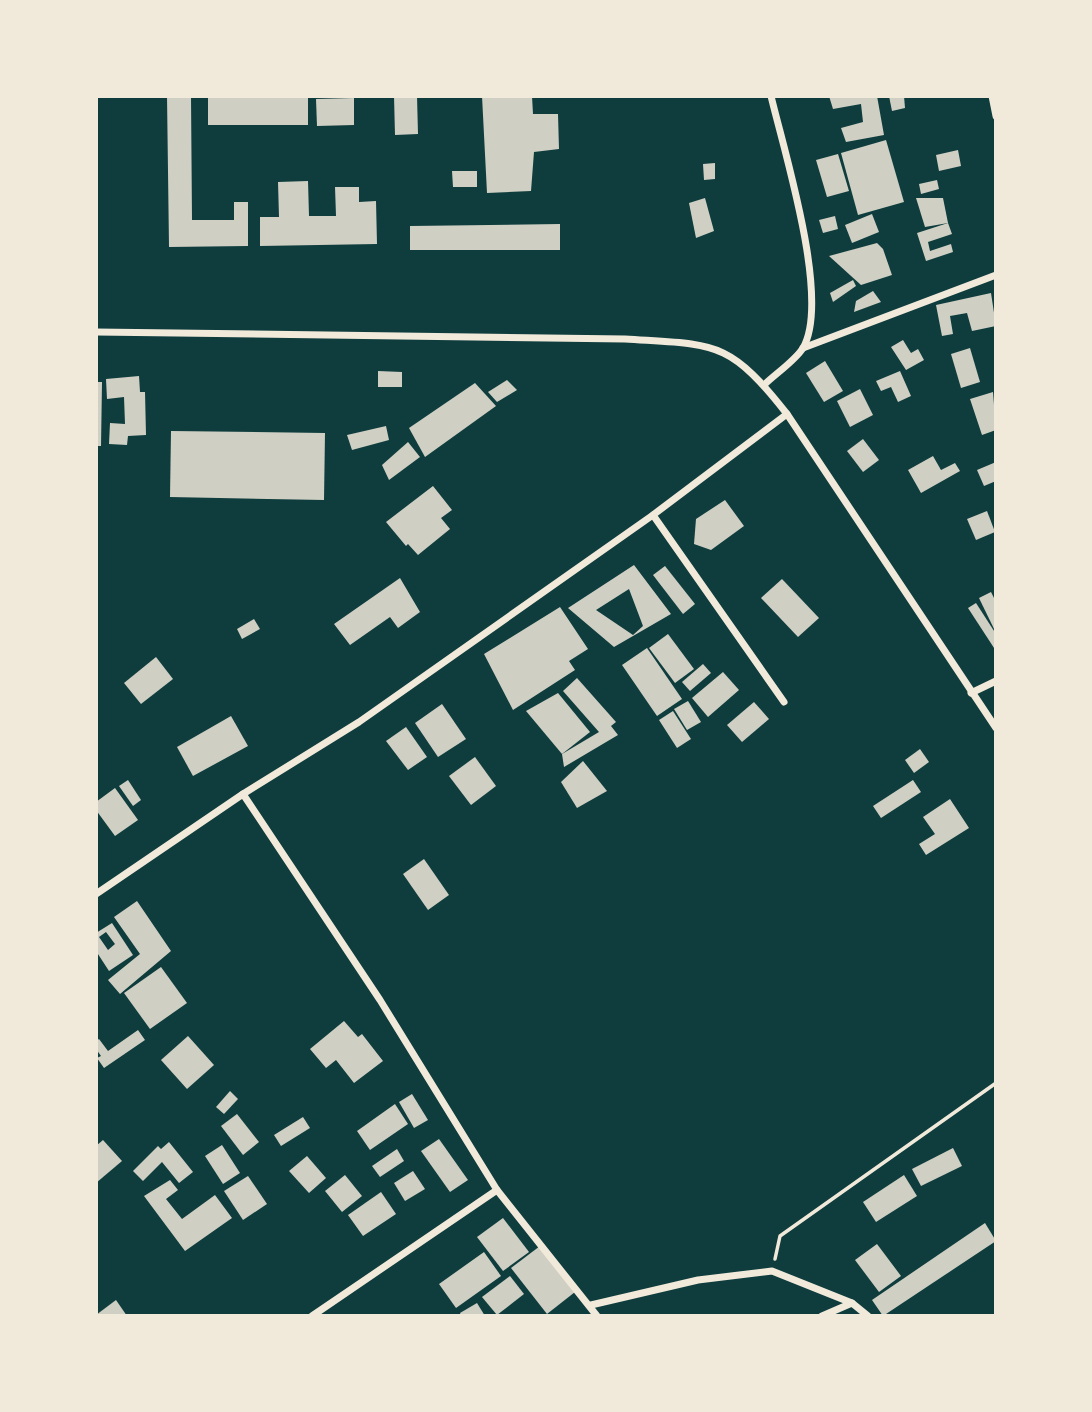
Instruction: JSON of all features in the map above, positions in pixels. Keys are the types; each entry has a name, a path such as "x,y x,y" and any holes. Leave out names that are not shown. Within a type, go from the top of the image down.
{"street":[{"path":"771,96 798,210 812,289 812,312 803,348"},
{"path":"992,96 996,116"},
{"path":"764,385 803,348 996,275"},
{"path":"96,332 354,333 681,343 725,351 740,361 764,385 787,414 996,728"},
{"path":"96,894 243,794 359,722 653,515 787,414"},
{"path":"653,515 784,702"},
{"path":"971,694 996,681"},
{"path":"243,794 380,1000 497,1190 591,1304 597,1316"},
{"path":"312,1316 497,1190"},
{"path":"591,1304 698,1280 772,1271 852,1303 868,1316"},
{"path":"822,1316 852,1303"}],"path":[{"path":"772,1271 780,1236 996,1083"}],"building":[{"path":"167,96 191,96 192,220 234,220 234,202 248,202 248,246 169,247"},
{"path":"208,96 308,96 308,125 208,125"},
{"path":"394,96 417,96 418,134 395,135"},
{"path":"482,96 532,96 533,114 558,114 559,149 534,152 531,191 487,193"},
{"path":"829,96 877,96 884,135 846,142 841,128 863,122 861,104 833,109"},
{"path":"889,96 904,96 905,108 892,111"},
{"path":"354,98 354,125 317,126 316,99"},
{"path":"886,140 904,202 858,215 841,153"},
{"path":"958,150 961,166 939,171 936,155"},
{"path":"838,154 849,191 827,197 816,160"},
{"path":"715,163 715,179 704,180 703,164"},
{"path":"452,171 477,171 477,187 453,187"},
{"path":"937,180 939,189 921,194 919,184"},
{"path":"308,181 309,216 336,216 335,187 359,187 359,202 376,201 377,244 260,246 260,217 279,217 278,182"},
{"path":"705,198 714,231 696,238 689,203"},
{"path":"916,198 943,198 948,223 925,227"},
{"path":"872,214 879,232 852,243 845,225"},
{"path":"835,216 838,229 823,233 819,220"},
{"path":"948,223 952,234 928,242 930,251 951,244 953,252 926,261 917,233"},
{"path":"560,224 560,250 410,250 410,226"},
{"path":"877,243 883,249 892,275 861,285 829,256"},
{"path":"853,280 856,286 833,302 830,293"},
{"path":"873,291 881,302 854,312 856,301"},
{"path":"991,293 996,326 972,331 967,313 950,316 953,334 942,336 936,305"},
{"path":"903,340 911,353 918,349 924,360 906,370 891,347"},
{"path":"970,348 980,382 961,388 951,354"},
{"path":"825,361 843,391 824,402 806,373"},
{"path":"378,371 402,372 402,387 378,387"},
{"path":"900,371 911,396 898,402 891,387 881,391 876,381"},
{"path":"139,376 140,392 145,392 146,435 128,436 127,445 109,444 110,423 125,424 124,397 107,399 106,379"},
{"path":"507,380 517,390 497,402 488,392"},
{"path":"96,382 102,382 101,446 96,446"},
{"path":"475,383 496,406 425,457 409,428"},
{"path":"860,389 873,415 850,427 837,401"},
{"path":"993,392 996,430 982,435 970,399"},
{"path":"386,426 389,440 352,450 347,435"},
{"path":"171,431 325,433 324,500 170,497"},
{"path":"863,439 879,460 863,472 847,451"},
{"path":"408,442 420,457 389,480 382,465"},
{"path":"933,456 941,470 955,463 960,471 921,493 908,470"},
{"path":"996,462 996,481 984,486 977,470"},
{"path":"433,486 452,510 441,518 450,529 418,555 408,544 406,546 386,522"},
{"path":"725,500 744,526 711,550 694,544 696,519"},
{"path":"987,511 995,532 976,540 967,519"},
{"path":"634,565 671,614 614,647 568,608","holes":["629,589 643,626 633,635 596,610"]},
{"path":"665,566 695,604 683,614 653,575"},
{"path":"400,578 420,612 398,628 390,617 350,645 334,624"},
{"path":"782,579 819,618 798,637 761,598"},
{"path":"991,592 996,602 996,633 979,598"},
{"path":"976,603 996,634 996,651 968,608"},
{"path":"560,607 588,649 569,661 575,670 513,710 484,654"},
{"path":"254,619 260,629 242,639 237,629"},
{"path":"668,634 694,669 675,683 649,648"},
{"path":"647,648 682,699 657,716 622,665"},
{"path":"156,657 173,679 141,704 124,683"},
{"path":"703,664 711,673 690,691 682,682"},
{"path":"723,672 739,690 708,717 692,698"},
{"path":"577,678 616,722 611,726 618,735 564,767 562,754 599,732 563,691"},
{"path":"558,693 590,732 562,754 526,711"},
{"path":"688,701 701,722 687,730 674,709"},
{"path":"754,702 769,719 742,742 727,725"},
{"path":"442,704 466,739 438,757 415,723"},
{"path":"673,711 691,739 677,748 659,720"},
{"path":"231,716 248,746 193,776 177,747"},
{"path":"406,727 427,757 408,770 386,741"},
{"path":"920,749 929,762 914,773 905,760"},
{"path":"475,757 496,786 471,805 449,776"},
{"path":"583,761 607,791 577,808 561,782"},
{"path":"128,780 141,800 133,806 119,786"},
{"path":"913,780 921,792 881,818 873,806"},
{"path":"115,788 138,820 115,836 96,810 96,802"},
{"path":"950,799 969,828 926,855 919,844 935,834 923,817"},
{"path":"424,859 449,895 428,910 403,874"},
{"path":"137,901 171,951 120,994 108,980 140,954 114,917"},
{"path":"112,923 133,955 109,971 96,951 96,933","holes":["106,932 115,944 108,950 99,937"]},
{"path":"161,967 187,1003 150,1029 124,993"},
{"path":"344,1021 358,1037 362,1034 383,1061 354,1083 336,1060 326,1068 310,1049"},
{"path":"138,1030 145,1040 104,1068 97,1058 101,1056 96,1049 96,1041 99,1039 108,1051"},
{"path":"188,1036 214,1065 187,1089 161,1060"},
{"path":"230,1091 238,1099 224,1114 216,1107"},
{"path":"412,1094 428,1120 414,1128 399,1102"},
{"path":"395,1104 408,1124 370,1150 357,1131"},
{"path":"237,1114 259,1142 243,1155 221,1126"},
{"path":"303,1117 310,1128 281,1146 274,1135"},
{"path":"439,1139 468,1180 450,1192 421,1151"},
{"path":"103,1140 122,1161 96,1183 96,1146"},
{"path":"169,1142 193,1172 179,1183 162,1162 143,1181 133,1171 158,1146 161,1149"},
{"path":"222,1145 240,1173 223,1184 205,1156"},
{"path":"953,1148 962,1166 921,1186 912,1169"},
{"path":"397,1149 404,1161 380,1177 372,1166"},
{"path":"307,1156 326,1178 309,1193 289,1171"},
{"path":"413,1171 425,1189 405,1201 394,1183"},
{"path":"345,1175 362,1196 342,1212 325,1191"},
{"path":"904,1175 917,1196 876,1222 863,1202"},
{"path":"248,1176 267,1204 243,1220 224,1191"},
{"path":"170,1180 178,1190 166,1199 182,1219 215,1195 232,1218 185,1251 144,1196"},
{"path":"381,1192 396,1214 363,1236 348,1215"},
{"path":"503,1218 529,1252 503,1271 477,1237"},
{"path":"985,1223 996,1241 883,1316 872,1300"},
{"path":"877,1244 901,1276 879,1292 855,1260"},
{"path":"540,1246 575,1292 547,1314 511,1268"},
{"path":"484,1252 501,1276 456,1308 439,1284"},
{"path":"510,1276 524,1294 497,1315 482,1297"},
{"path":"116,1300 127,1316 96,1316 96,1315"},
{"path":"477,1303 485,1316 461,1316 460,1313"}]}
